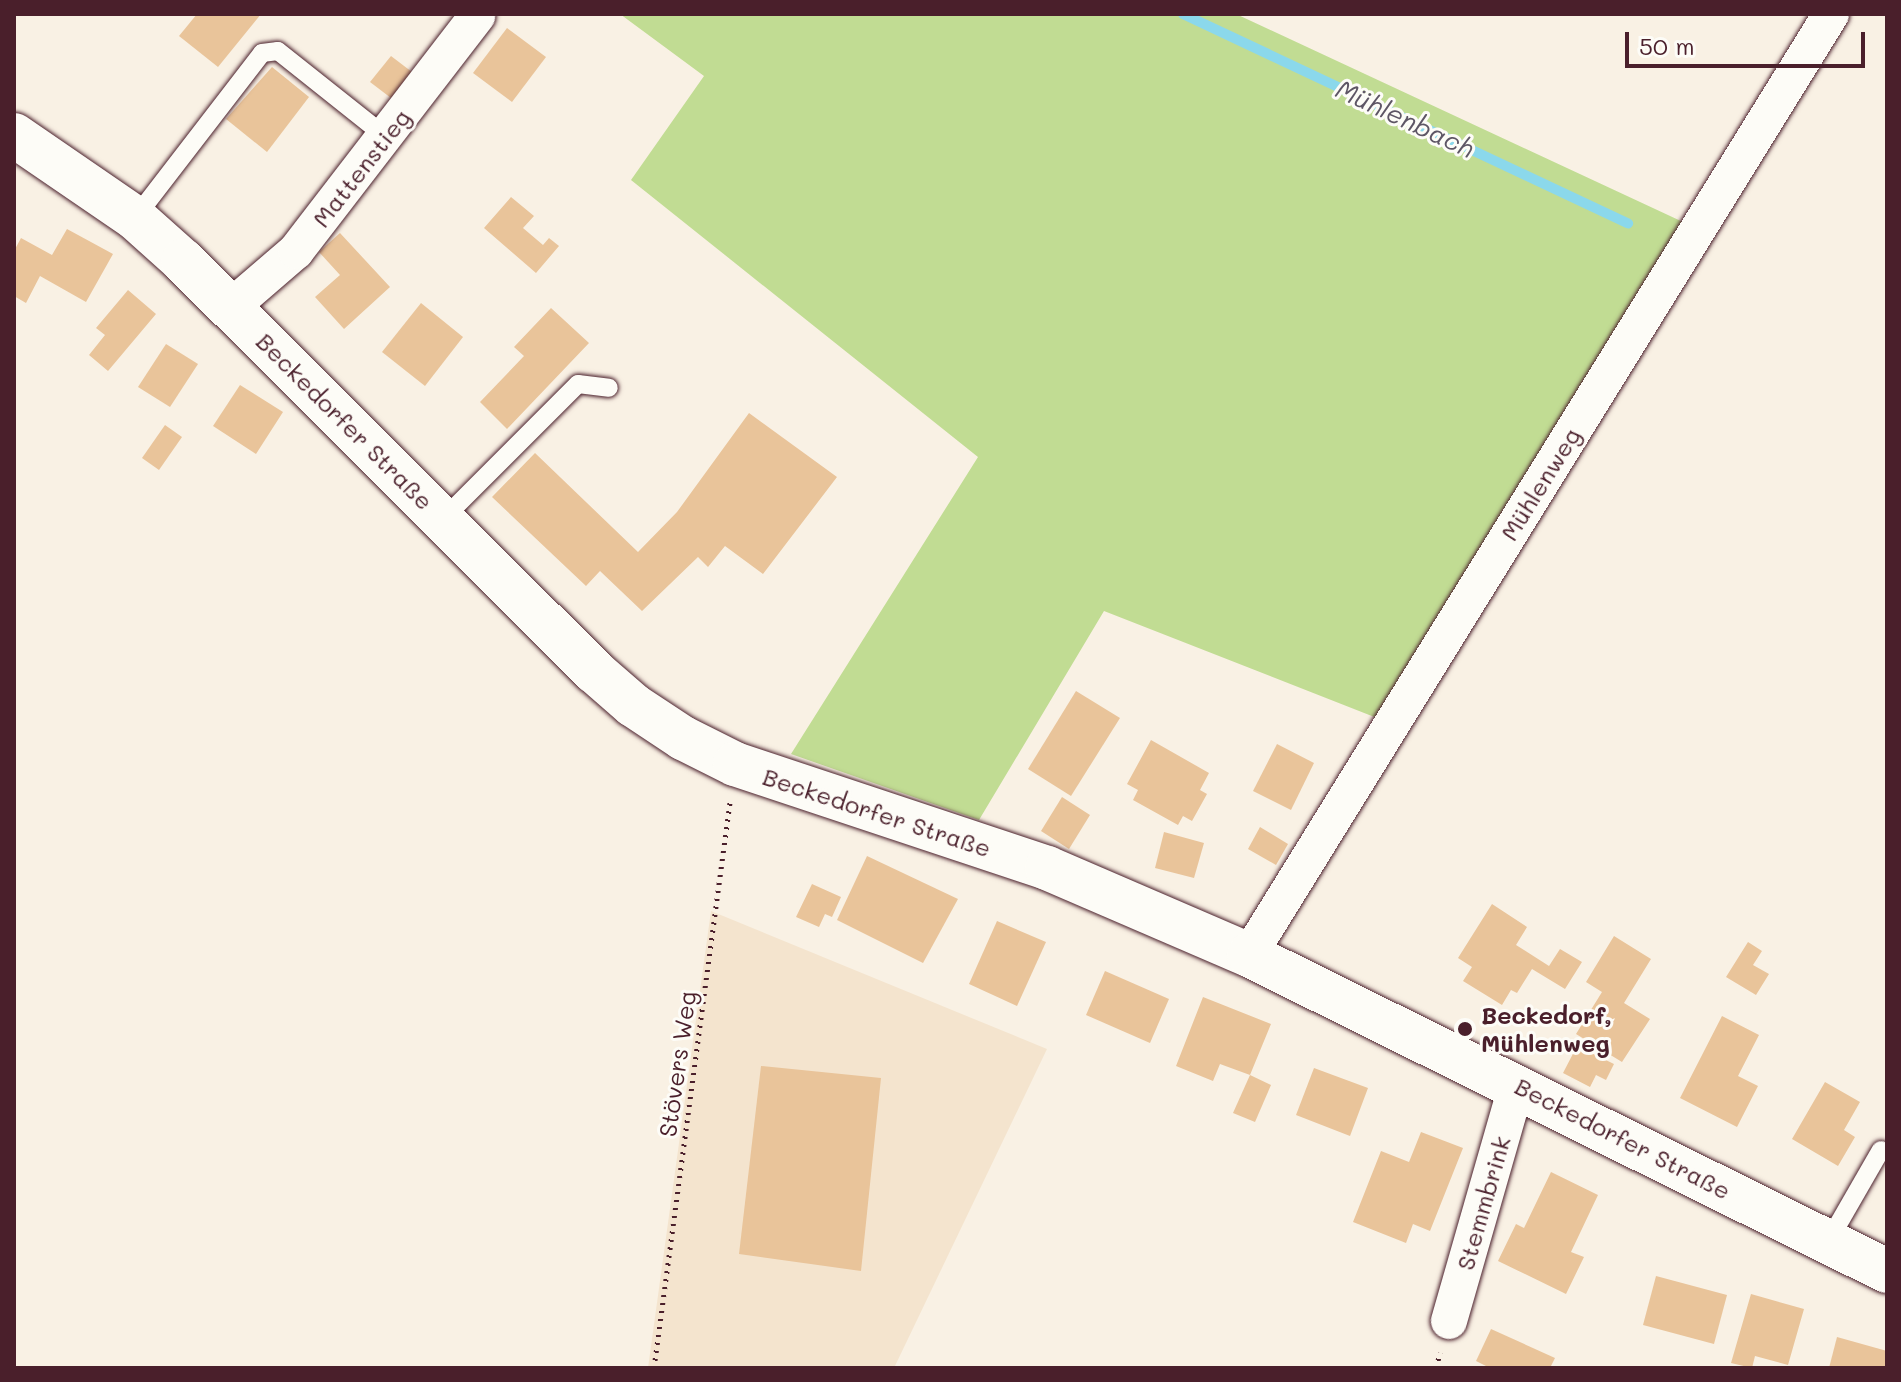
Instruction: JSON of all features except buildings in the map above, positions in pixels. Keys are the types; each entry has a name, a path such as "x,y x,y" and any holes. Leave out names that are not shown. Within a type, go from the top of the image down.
{"street":[{"name":"Mühlenweg","path":"1249,955 1831,14"},
{"name":"Mattenstieg","path":"231,307 296,251 477,16"},
{"name":"Beckedorfer Straße","path":"14,135 135,218 231,307 633,705 735,764 1047,868 1249,955 1517,1084 1887,1271"},
{"name":"Stemmbrink","path":"1449,1321 1517,1084"}],"lane":[{"path":"135,218 262,53 278,51 386,137"},
{"path":"443,519 578,384 609,388"},
{"path":"1828,1242 1881,1150"}],"path":[{"name":"Stövers Weg","path":"654,1368 735,764"}],"shaded area":[{"path":"711,911 1047,1049 894,1368 648,1368"}],"green space":[{"path":"620,14 1236,14 1683,222 1382,720 1104,611 979,820 791,754 978,457 631,180 704,76"}],"waterway":[{"name":"Mühlenbach","path":"1183,14 1628,223"}],"place":[{"name":"Beckedorf, Mühlenweg","path":"1465,1029"}]}
